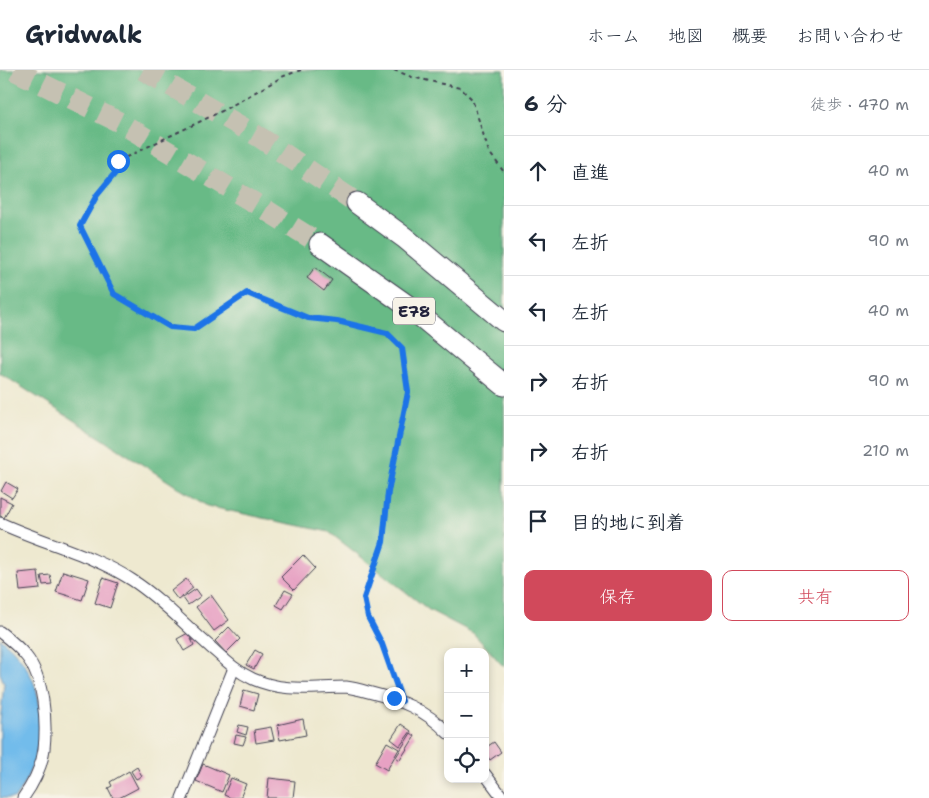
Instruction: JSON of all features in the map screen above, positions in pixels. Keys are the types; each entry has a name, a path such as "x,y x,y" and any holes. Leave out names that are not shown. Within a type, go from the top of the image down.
{"highway":[{"path":"358,203 405,238 504,321"},
{"name":"E78","path":"320,244 412,310 504,385"}],"street":[{"path":"0,523 109,567 132,580 151,594 234,668 252,679 274,686 293,689 349,687 402,701 417,708 444,730"},
{"path":"0,632 26,656 36,674 43,700 44,750 33,784 23,798"},
{"path":"182,798 234,668"},
{"path":"489,779 504,798"}],"path":[{"path":"301,70 284,76 222,111 118,161 116,172 97,195 80,226 114,294 170,327 194,329 247,293 308,318 337,321 387,333 402,348 408,392 388,492 383,542 364,598 368,617 382,644 402,701"},
{"path":"394,70 412,77 460,88 472,98 489,152 504,172"}],"green space":[{"path":"0,70 504,70 504,667 489,651 489,648 487,648 473,633 429,610 329,532 207,506 0,373"}],"water":[{"path":"0,638 17,654 29,673 37,693 40,714 40,736 35,757 27,778 15,798 0,798 0,723 4,683 0,673"}],"building":[{"path":"315,267 332,280 324,291 307,278"},
{"path":"6,482 18,489 12,498 1,491"},
{"path":"0,497 12,503 4,518 0,516"},
{"path":"303,555 315,568 294,590 281,577"},
{"path":"38,571 40,589 20,591 18,573"},
{"path":"63,571 89,579 82,600 56,592"},
{"path":"50,575 52,584 43,585 41,576"},
{"path":"103,578 118,583 110,608 95,603"},
{"path":"186,579 193,588 178,600 171,591"},
{"path":"196,589 201,596 188,605 183,598"},
{"path":"285,590 293,594 283,609 276,605"},
{"path":"211,595 229,620 214,631 196,607"},
{"path":"229,627 240,639 226,653 215,641"},
{"path":"188,633 194,645 184,651 177,639"},
{"path":"255,650 262,654 254,669 246,665"},
{"path":"244,690 258,694 254,710 240,706"},
{"path":"303,719 306,735 280,740 277,725"},
{"path":"401,724 411,731 400,746 391,739"},
{"path":"239,725 248,727 246,735 237,732"},
{"path":"271,727 274,740 256,743 254,730"},
{"path":"411,733 415,736 400,760 396,757"},
{"path":"236,735 246,737 243,745 234,743"},
{"path":"387,742 399,749 387,770 375,763"},
{"path":"494,742 501,752 490,760 489,759 489,745"},
{"path":"203,764 229,775 222,792 196,781"},
{"path":"137,767 142,776 136,779 131,771"},
{"path":"129,771 138,788 119,798 113,798 108,788 112,786 110,782"},
{"path":"231,778 246,784 240,798 231,798 224,795"},
{"path":"269,778 295,781 293,798 267,798"}],"tunnel":[{"path":"14,70 119,122 320,244"},
{"path":"143,70 261,138 357,203"}],"route":[{"path":"118,161 116,172 97,195 80,226 114,294 170,327 194,329 247,293 308,318 337,321 387,333 402,348 408,392 395,450 388,492 383,542 364,598 368,617 382,644 402,701 394,698"}]}
